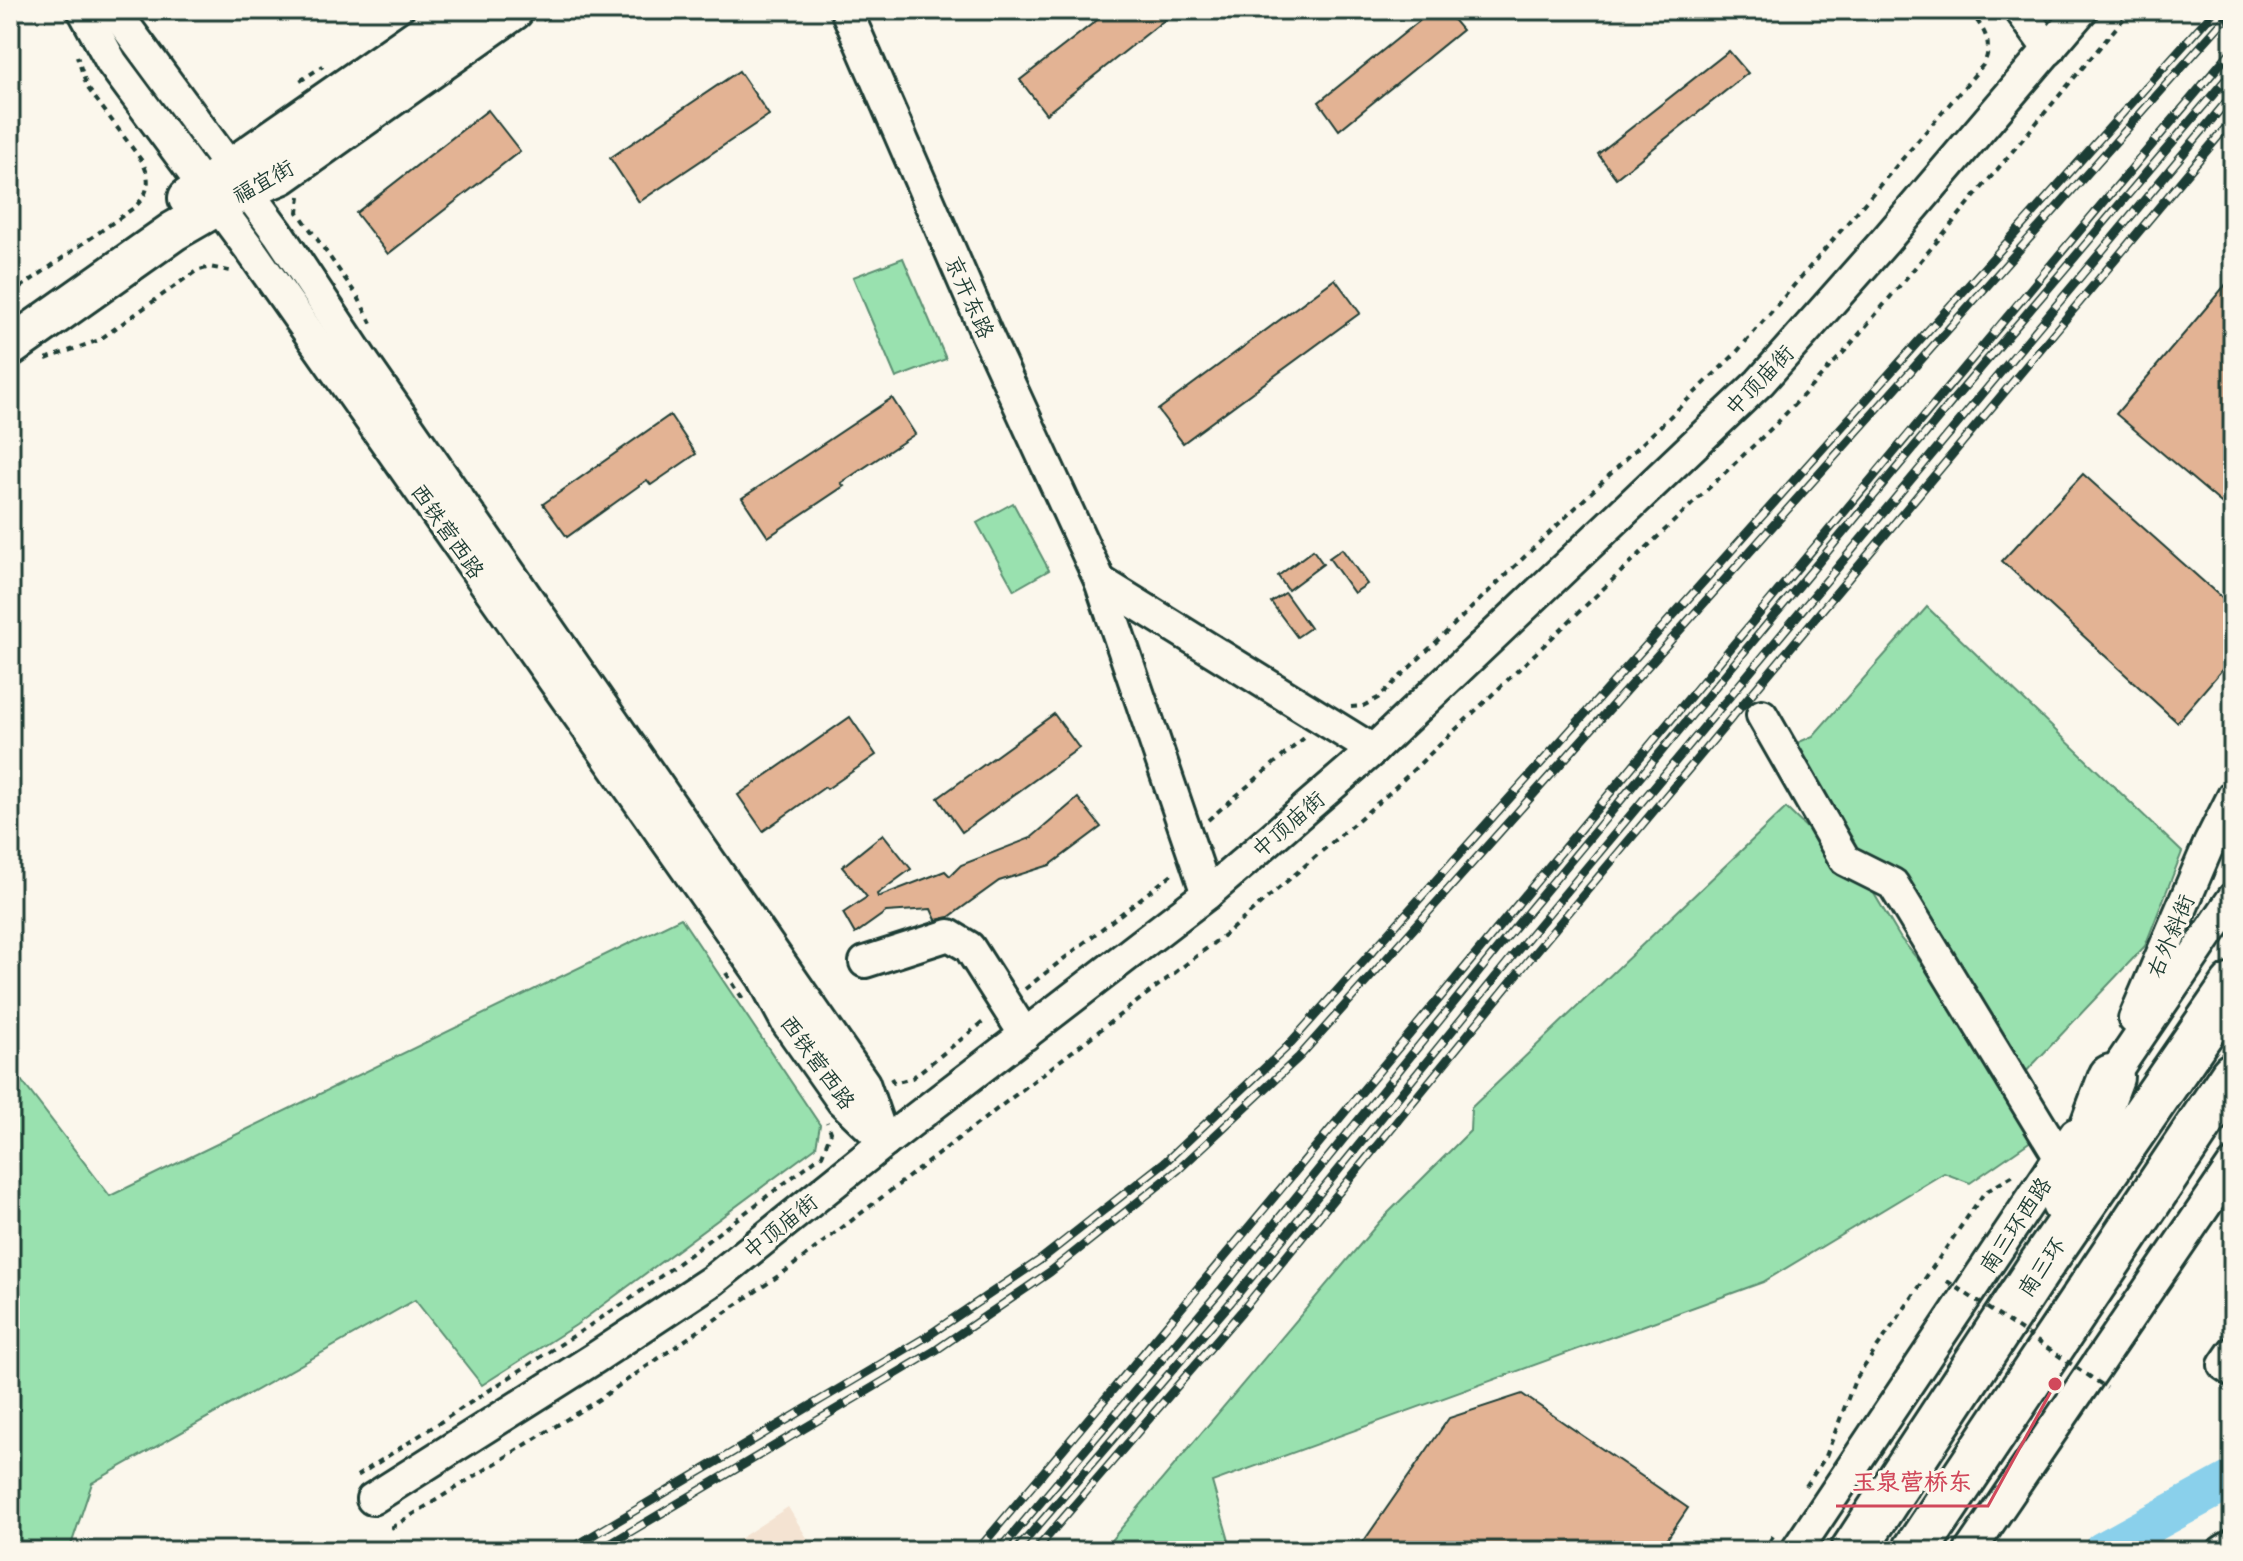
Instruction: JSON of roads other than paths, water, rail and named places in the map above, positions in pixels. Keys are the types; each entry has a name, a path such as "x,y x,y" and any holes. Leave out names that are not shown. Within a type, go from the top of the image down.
{"highway":[{"name":"南三环","path":"1853,1551 2041,1265 2233,986"},
{"path":"1915,1551 2233,1075"},
{"path":"2041,1265 2111,1077"}],"main road":[{"name":"福宜街","path":"25,354 224,188 458,10"},
{"name":"福宜街","path":"10,323 224,188 281,175 522,19"}],"street":[{"name":"西铁营西路","path":"83,10 112,63 224,188"},
{"name":"西铁营西路","path":"114,10 224,188 763,978 787,1023 842,1101 885,1142"},
{"name":"京开东路","path":"846,10 987,335 1100,581"},
{"path":"2020,10 2049,50"},
{"name":"中顶庙街","path":"364,1488 582,1367 713,1280 885,1142 1207,894 1373,750 1760,382 2082,10"},
{"path":"1100,581 1373,750"},
{"path":"1100,581 1207,894"},
{"path":"1762,715 1845,860 1893,884 2055,1150"},
{"name":"右外斜街","path":"2111,1077 2209,844 2233,796"},
{"name":"南三环西路","path":"1788,1539 2055,1150 2111,1077 2233,898"},
{"path":"865,962 949,935 969,947 1025,1035"},
{"path":"1970,1551 1995,1538 2233,1165"},
{"path":"2233,1352 2224,1365 2233,1371"},
{"path":"2223,1551 2233,1545"}],"waterway":[{"path":"2102,1551 2233,1479"}],"railway":[{"path":"567,1551 926,1337 1040,1260 1166,1161 1285,1049 2215,10"},
{"path":"598,1551 936,1350 1050,1272 1178,1170 1299,1057 2233,10"},
{"path":"977,1551 2233,49"},
{"path":"999,1551 1220,1291 1503,942 1955,398 2233,71"},
{"path":"1016,1551 1231,1302 1517,951 2233,94"},
{"path":"1035,1551 1241,1312 1528,961 2233,119"}],"place":[{"name":"玉泉营桥东","path":"2055,1384"}]}
